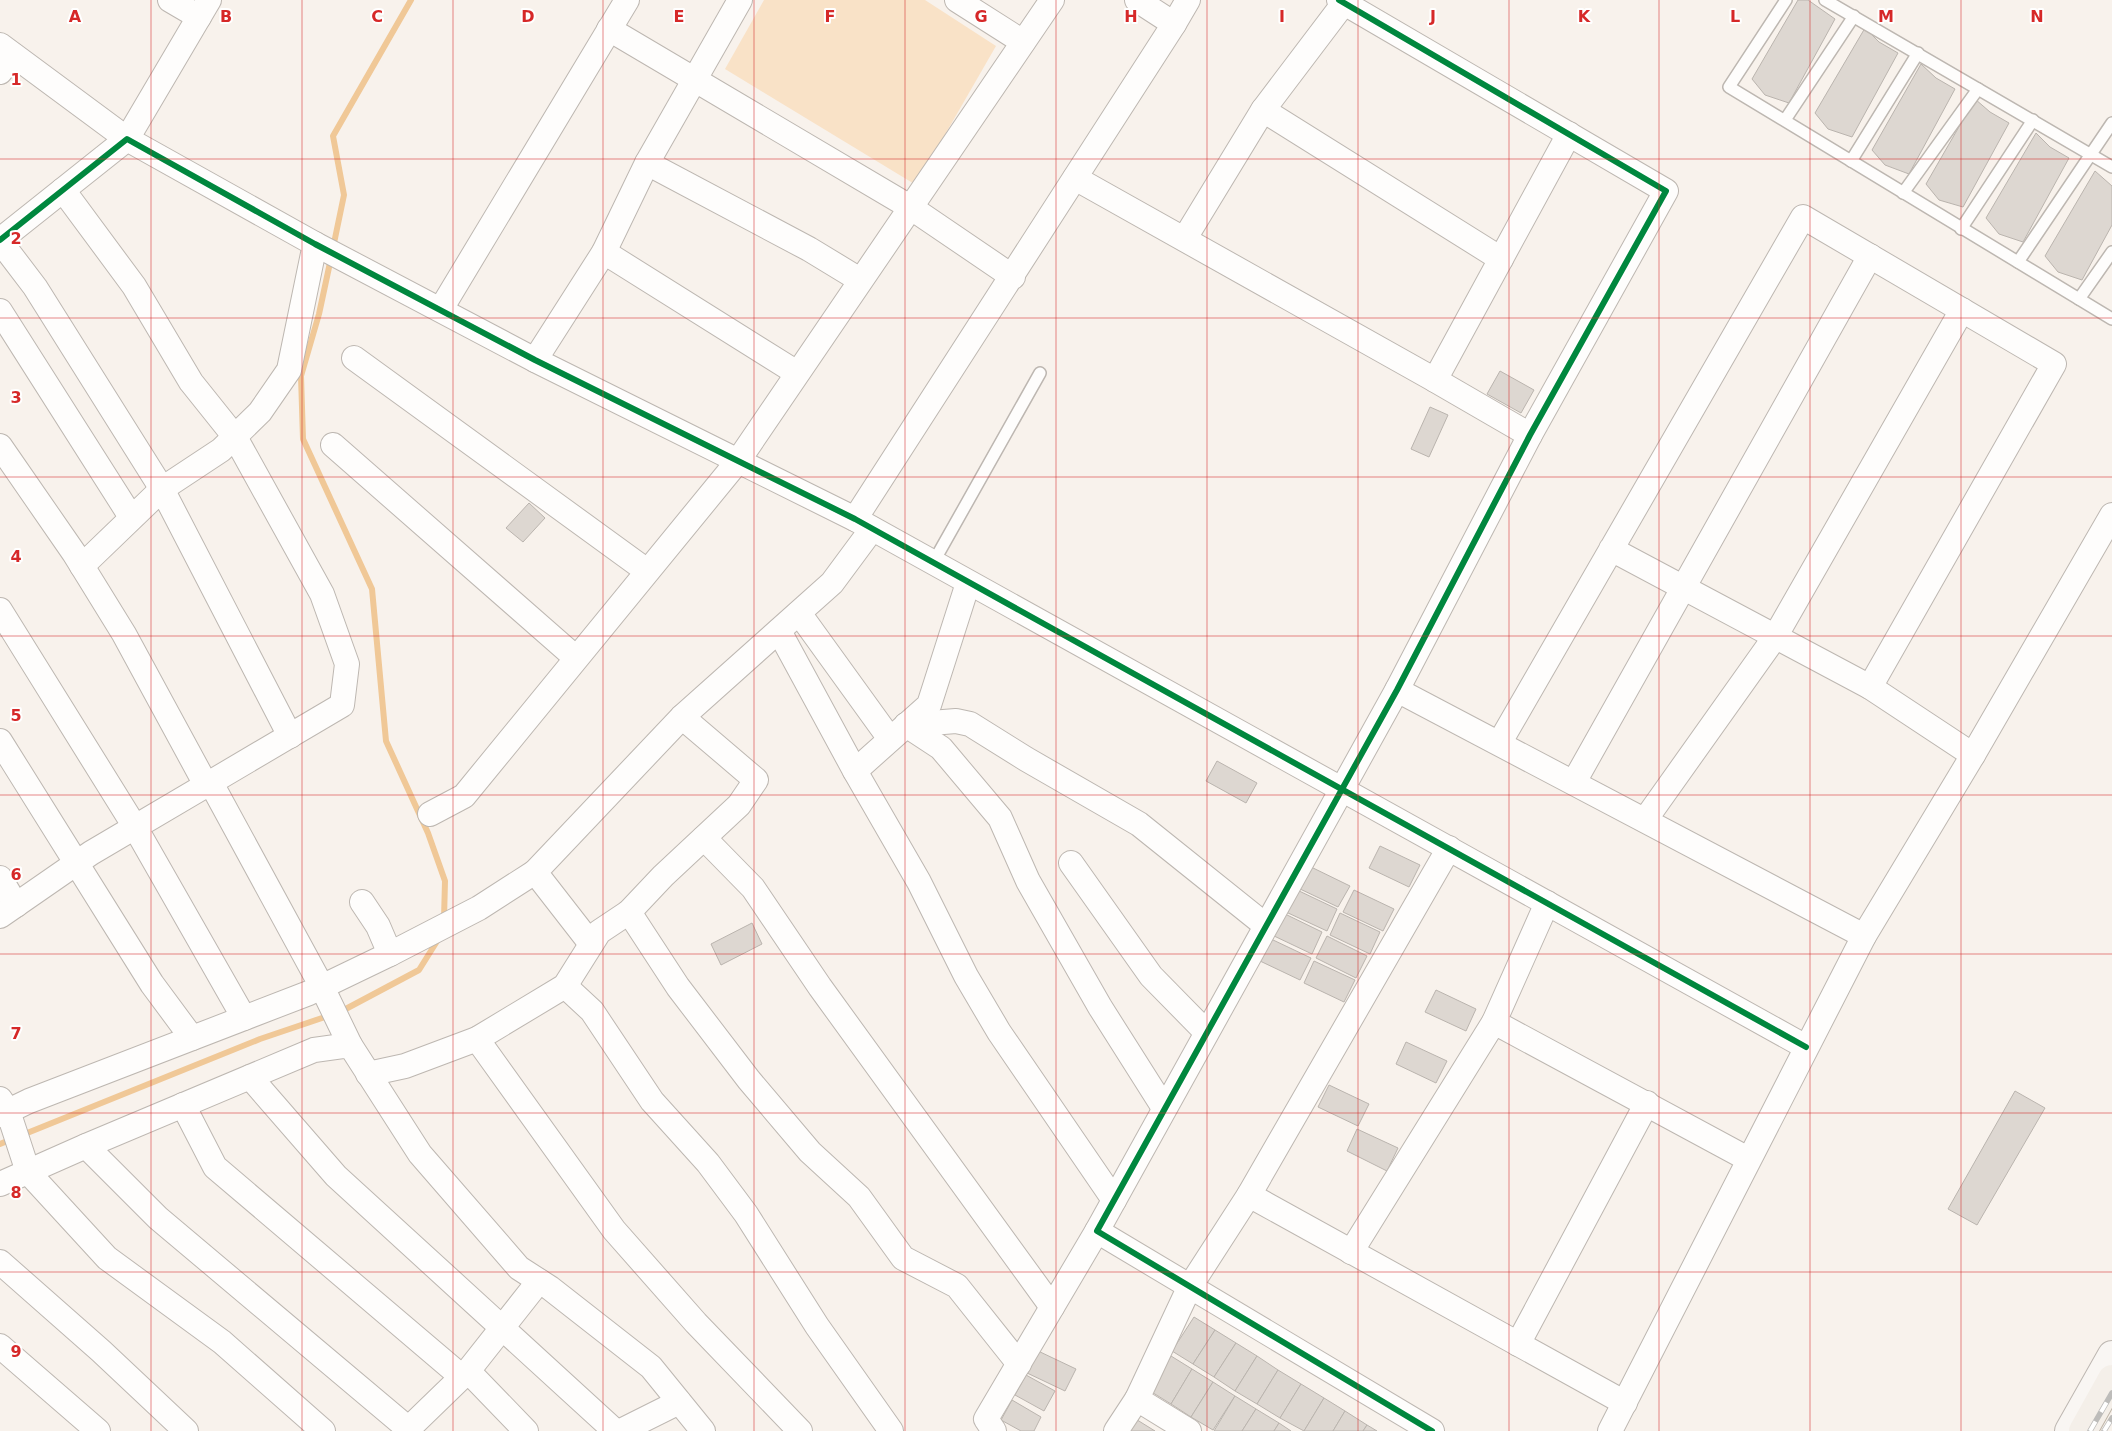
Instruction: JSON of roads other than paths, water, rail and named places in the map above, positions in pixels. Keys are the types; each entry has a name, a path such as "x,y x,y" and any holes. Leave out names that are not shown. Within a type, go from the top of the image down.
{"main road":[{"path":"2069,1431 2112,1355"},
{"path":"2083,1431 2112,1379"}],"street":[{"path":"170,0 204,8 127,139 0,240 35,287 162,489 290,736"},
{"path":"441,309 627,0"},
{"path":"535,360 604,252 647,163 740,0"},
{"path":"957,0 1023,42"},
{"path":"430,814 464,796 738,462 1052,0"},
{"path":"1137,0 1174,24"},
{"path":"322,1431 222,1342 107,1258 28,1172 3,1108 29,1101 322,987 479,908 535,872 682,717 832,583 864,524 1013,277 1188,0"},
{"path":"994,1431 986,1419 1097,1232 1340,789 1397,690 1530,434 1666,191 1341,2 1263,110 1185,238"},
{"path":"610,29 910,207 1013,277"},
{"path":"4,57 127,139 326,250 535,360 864,524 1806,1046"},
{"path":"1263,110 1501,259"},
{"path":"1435,380 1569,134"},
{"path":"647,163 809,249 860,280"},
{"path":"1075,178 1185,238 1530,434"},
{"path":"0,878 8,911 75,864 342,705 347,664 322,594 234,437 191,382 134,286 62,190"},
{"path":"1500,742 1803,218 2054,364 1870,688"},
{"path":"82,566 130,517 162,489 221,450 260,412 289,370 326,250"},
{"path":"604,252 797,373"},
{"path":"1574,782 1870,256"},
{"path":"1645,820 1775,637 1962,310"},
{"path":"0,311 130,517"},
{"path":"354,358 647,571"},
{"path":"332,445 576,658"},
{"path":"0,446 82,566 124,634 322,987 350,1045 420,1154 519,1268 539,1281 651,1367 703,1431"},
{"path":"1610,1431 1864,936 1973,755 2112,516"},
{"path":"1611,550 1870,688 1973,755"},
{"path":"855,771 929,704 968,583"},
{"path":"0,610 135,827 244,1018"},
{"path":"799,613 898,732 941,748 1000,818 1033,889 1100,1007 1164,1108"},
{"path":"779,630 855,771 919,882 966,976 999,1032 1114,1200"},
{"path":"1397,690 1500,742 1864,936"},
{"path":"368,1074 405,1066 477,1039 565,986 599,932 629,912 739,805 756,780 682,717"},
{"path":"898,732 956,721 970,724 1026,759 1139,824 1265,925"},
{"path":"0,741 75,864 152,984 192,1038"},
{"path":"704,838 752,888 826,995 1052,1307"},
{"path":"1116,1431 1137,1399 1189,1288 1249,1195 1448,848"},
{"path":"1071,863 1151,976 1206,1032"},
{"path":"535,872 591,944"},
{"path":"362,902 378,926 390,954"},
{"path":"1351,1252 1494,1022 1547,903"},
{"path":"629,912 678,988 749,1080 810,1152 859,1197 904,1258 957,1286 1019,1364"},
{"path":"565,986 592,1011 652,1100 708,1163 746,1214 817,1326 891,1431"},
{"path":"1494,1022 1748,1159"},
{"path":"477,1039 614,1230 696,1323 800,1431"},
{"path":"0,1184 314,1050 350,1045"},
{"path":"250,1077 336,1176 615,1431"},
{"path":"1518,1344 1647,1103"},
{"path":"183,1105 215,1167 465,1374 526,1431"},
{"path":"86,1146 158,1218 408,1430 465,1374 539,1281"},
{"path":"1249,1195 1626,1403"},
{"path":"1097,1232 1432,1431"},
{"path":"0,1262 101,1351 186,1431"},
{"path":"0,1346 98,1431"},
{"path":"1137,1399 1189,1431"},
{"path":"621,1431 679,1402"}],"lane":[{"path":"1786,0 1729,87 2112,319"},
{"path":"1825,0 2093,154 2112,167"},
{"path":"1785,120 1854,16"},
{"path":"1851,161 1918,54"},
{"path":"1903,193 1978,89"},
{"path":"1961,229 2033,120"},
{"path":"2018,262 2093,154 2112,123"},
{"path":"2079,299 2112,252"},
{"path":"932,563 1040,373"}],"waterway":[{"path":"333,248 344,195 333,136 411,0"},
{"path":"331,258 319,314 301,376 303,439 372,589 386,741 428,833 445,881 444,919"},
{"path":"340,1012 419,970 439,938"},
{"path":"0,1144 260,1039 331,1015"}],"railway":[{"path":"2090,1431 2112,1393"},
{"path":"2104,1431 2112,1418"}]}
